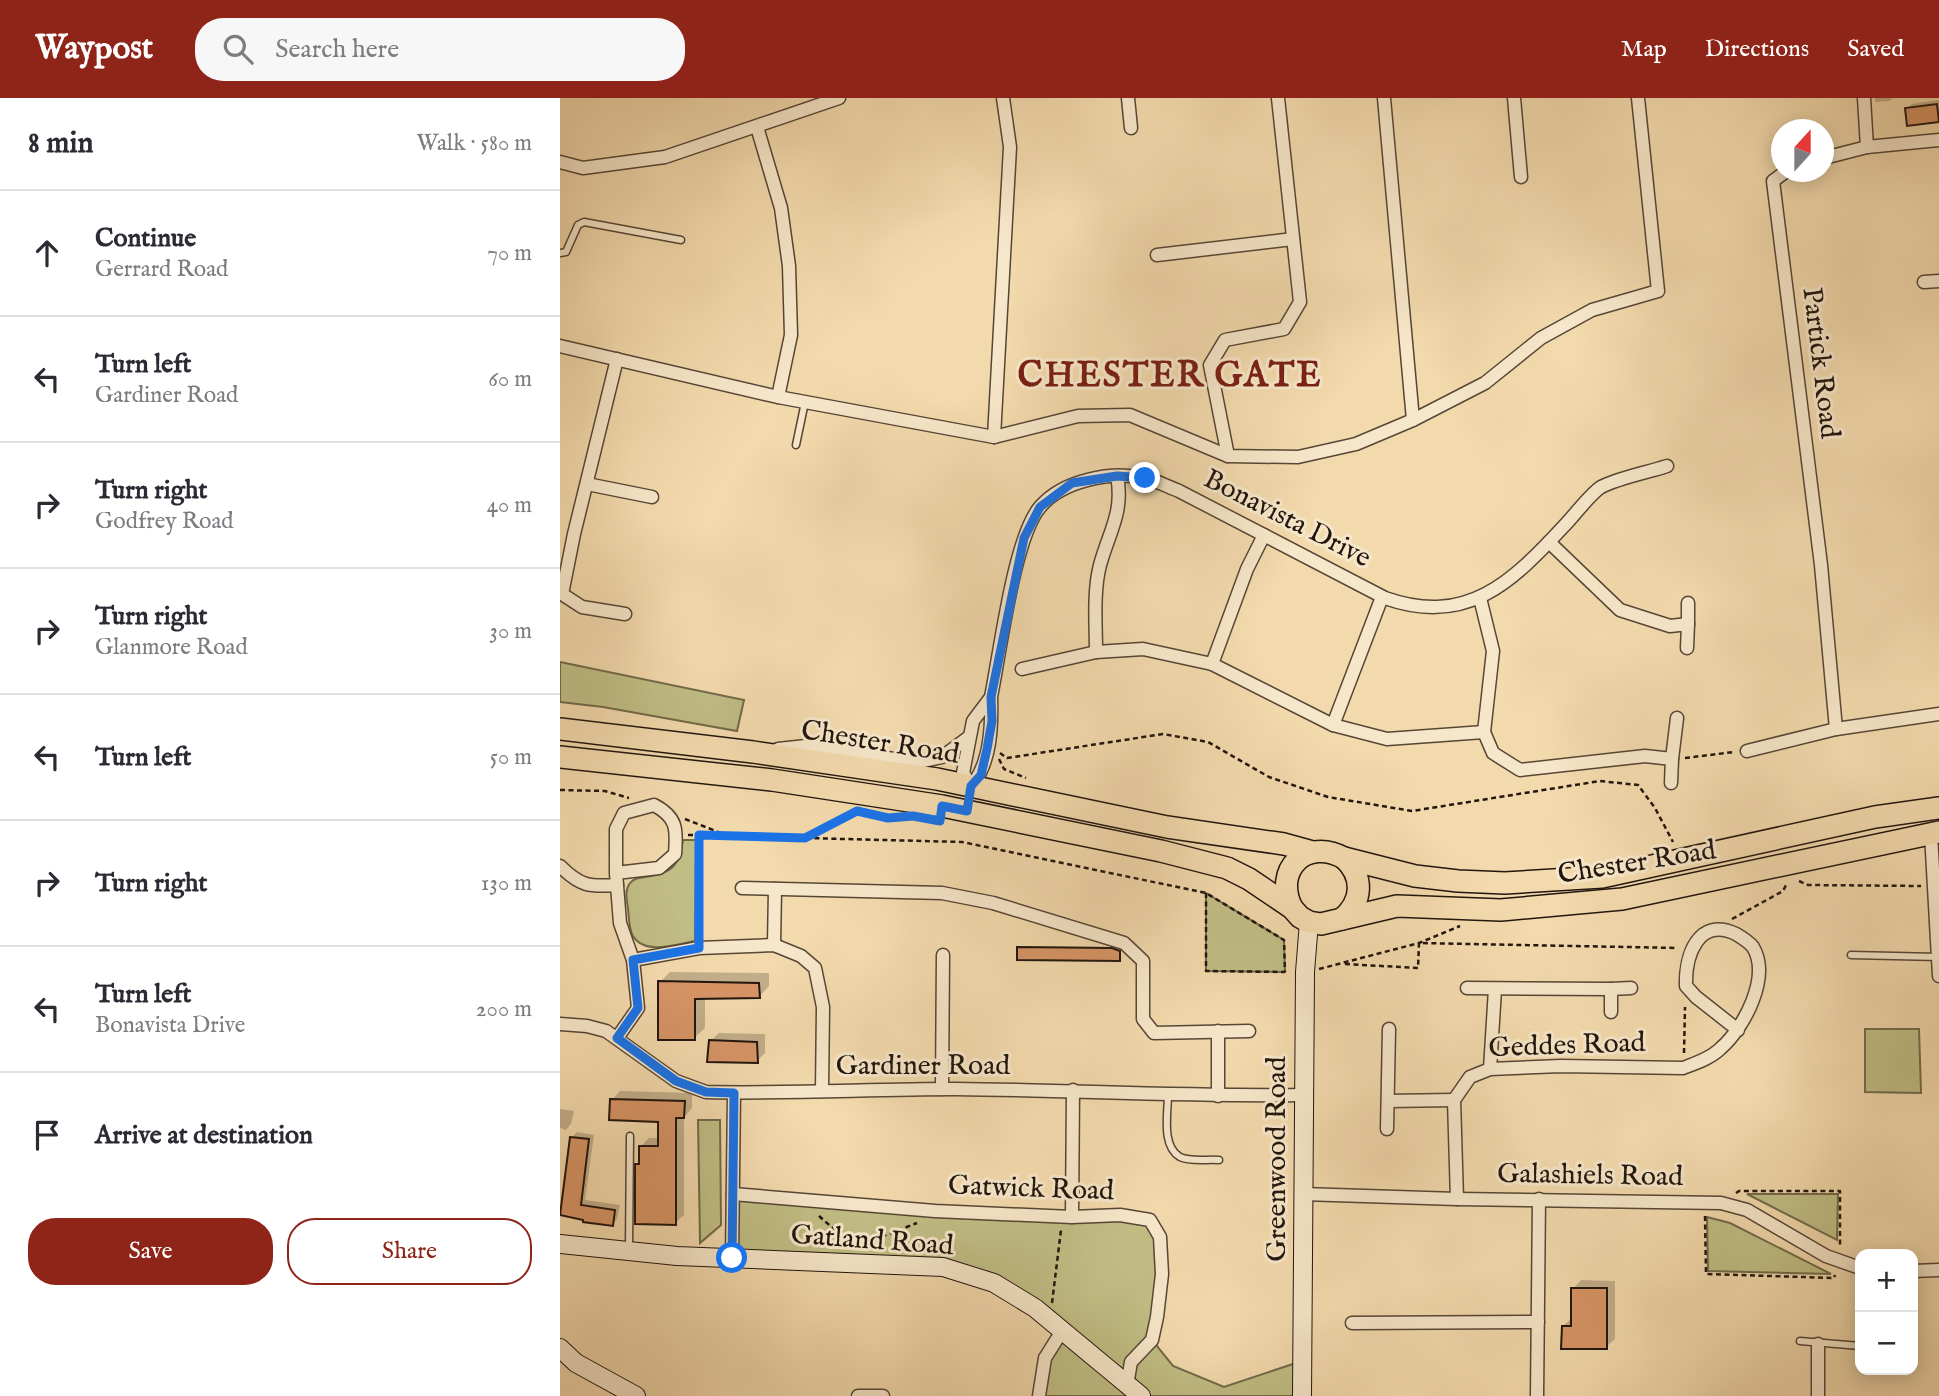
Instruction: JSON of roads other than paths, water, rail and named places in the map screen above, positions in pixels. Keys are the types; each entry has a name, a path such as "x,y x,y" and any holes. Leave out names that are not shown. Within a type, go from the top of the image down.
{"main road":[{"name":"Chester Road","path":"560,729 753,752 971,786 1167,827 1284,844 1313,852 1324,850 1344,858 1415,876 1505,883 1602,877 1875,817 1939,808"},
{"name":"Chester Road","path":"560,757 772,780 967,811 1161,851 1227,868 1249,879 1309,922 1321,925 1397,906 1501,910 1622,899 1935,833"},
{"path":"967,811 971,786"},
{"path":"1292,908 1285,886 1288,874 1300,857 1313,852"},
{"path":"1342,919 1351,911 1359,888 1354,867 1344,858"}],"street":[{"path":"560,162 583,168 665,157 839,98"},
{"path":"994,437 1010,147 1003,98"},
{"path":"1128,98 1130,128"},
{"path":"1228,456 1210,365 1225,340 1284,328 1300,302 1278,98"},
{"path":"1384,98 1413,420"},
{"path":"1514,98 1521,177"},
{"path":"560,346 778,397 994,437 1078,416 1130,415 1228,456 1298,457 1356,444 1413,420 1485,383 1541,338 1592,310 1658,291 1638,98"},
{"path":"1864,98 1867,147"},
{"path":"757,127 781,208 789,266 791,335 778,397"},
{"path":"1834,155 1867,147 1939,140"},
{"name":"Partick Road","path":"1773,182 1821,565 1836,729"},
{"path":"1157,255 1293,239"},
{"path":"1924,282 1939,281"},
{"path":"617,359 562,594 582,607 625,614"},
{"name":"Bonavista Drive","path":"991,697 973,721 963,773 971,786 981,775 992,721 991,697 1024,538 1040,507 1072,483 1117,476 1145,478 1179,491 1382,597 1406,606 1439,608 1462,604 1491,593 1515,576 1600,488 1667,466"},
{"path":"1096,652 1100,567 1121,495 1117,476"},
{"path":"587,484 652,496"},
{"path":"1212,664 1247,569 1264,535"},
{"path":"1549,542 1620,610 1670,626 1688,624"},
{"path":"1333,725 1382,597"},
{"path":"1479,597 1493,651 1484,732 1493,753 1520,770 1645,756 1672,760"},
{"path":"1687,648 1688,603"},
{"path":"1022,669 1096,652 1143,649 1212,664 1333,725 1387,739 1484,732"},
{"path":"1747,751 1836,729 1939,714"},
{"path":"1671,783 1677,718"},
{"path":"753,752 806,746 924,761 942,757 970,737"},
{"path":"560,866 580,883 595,886 616,879 659,868 675,854 676,835 668,812 654,805 624,813 616,829 616,879 620,922 633,960 638,1008 617,1038"},
{"path":"1935,833 1934,886 1939,976"},
{"path":"742,888 942,893 993,903 1124,943 1143,961 1143,1019 1154,1033 1249,1031"},
{"path":"774,945 775,889"},
{"name":"Greenwood Road","path":"1302,1396 1305,972 1309,922"},
{"name":"Geddes Road","path":"1454,1100 1470,1077 1490,1069 1561,1066 1683,1068 1721,1049 1738,1030 1747,1016 1758,981 1757,961 1752,947 1741,937 1728,930 1714,929 1699,938 1691,948 1686,986 1738,1030"},
{"path":"633,960 699,948 774,945 801,956 816,968 823,1007 822,1091"},
{"path":"942,1089 943,956"},
{"path":"1467,988 1631,988"},
{"path":"1490,1069 1495,989"},
{"path":"1611,989 1611,1012"},
{"name":"Gardiner Road","path":"560,1024 606,1031 676,1081 706,1092 942,1089 1073,1090 1218,1096 1304,1095"},
{"path":"1387,1129 1389,1030"},
{"path":"1218,1031 1218,1096"},
{"path":"1067,1216 1073,1090"},
{"path":"732,1258 734,1093"},
{"path":"1388,1101 1454,1100 1457,1199"},
{"name":"Gatwick Road","path":"733,1194 935,1211 1067,1216 1121,1215 1150,1220 1160,1237 1162,1273 1152,1340 1131,1362 1134,1390"},
{"name":"Galashiels Road","path":"1303,1194 1721,1203 1746,1210 1826,1256 1855,1266"},
{"path":"1537,1396 1539,1199"},
{"name":"Gatland Road","path":"560,1244 732,1258 943,1267 994,1283 1043,1315 1134,1390"},
{"path":"1918,1271 1939,1270"},
{"path":"1352,1323 1538,1322"},
{"path":"1039,1396 1045,1358 1062,1331"},
{"path":"1818,1344 1818,1396"},
{"path":"560,1350 576,1363 636,1396"},
{"path":"858,1396 883,1396"}],"lane":[{"path":"560,253 566,252 578,225 584,222 681,240"},
{"path":"796,445 805,402"},
{"path":"1851,955 1938,957"},
{"path":"1168,1094 1168,1142 1173,1151 1182,1158 1219,1160"},
{"path":"629,1251 630,1136"},
{"path":"1800,1341 1855,1346"}],"district":[{"name":"CHESTER GATE","path":"1170,376"}]}
